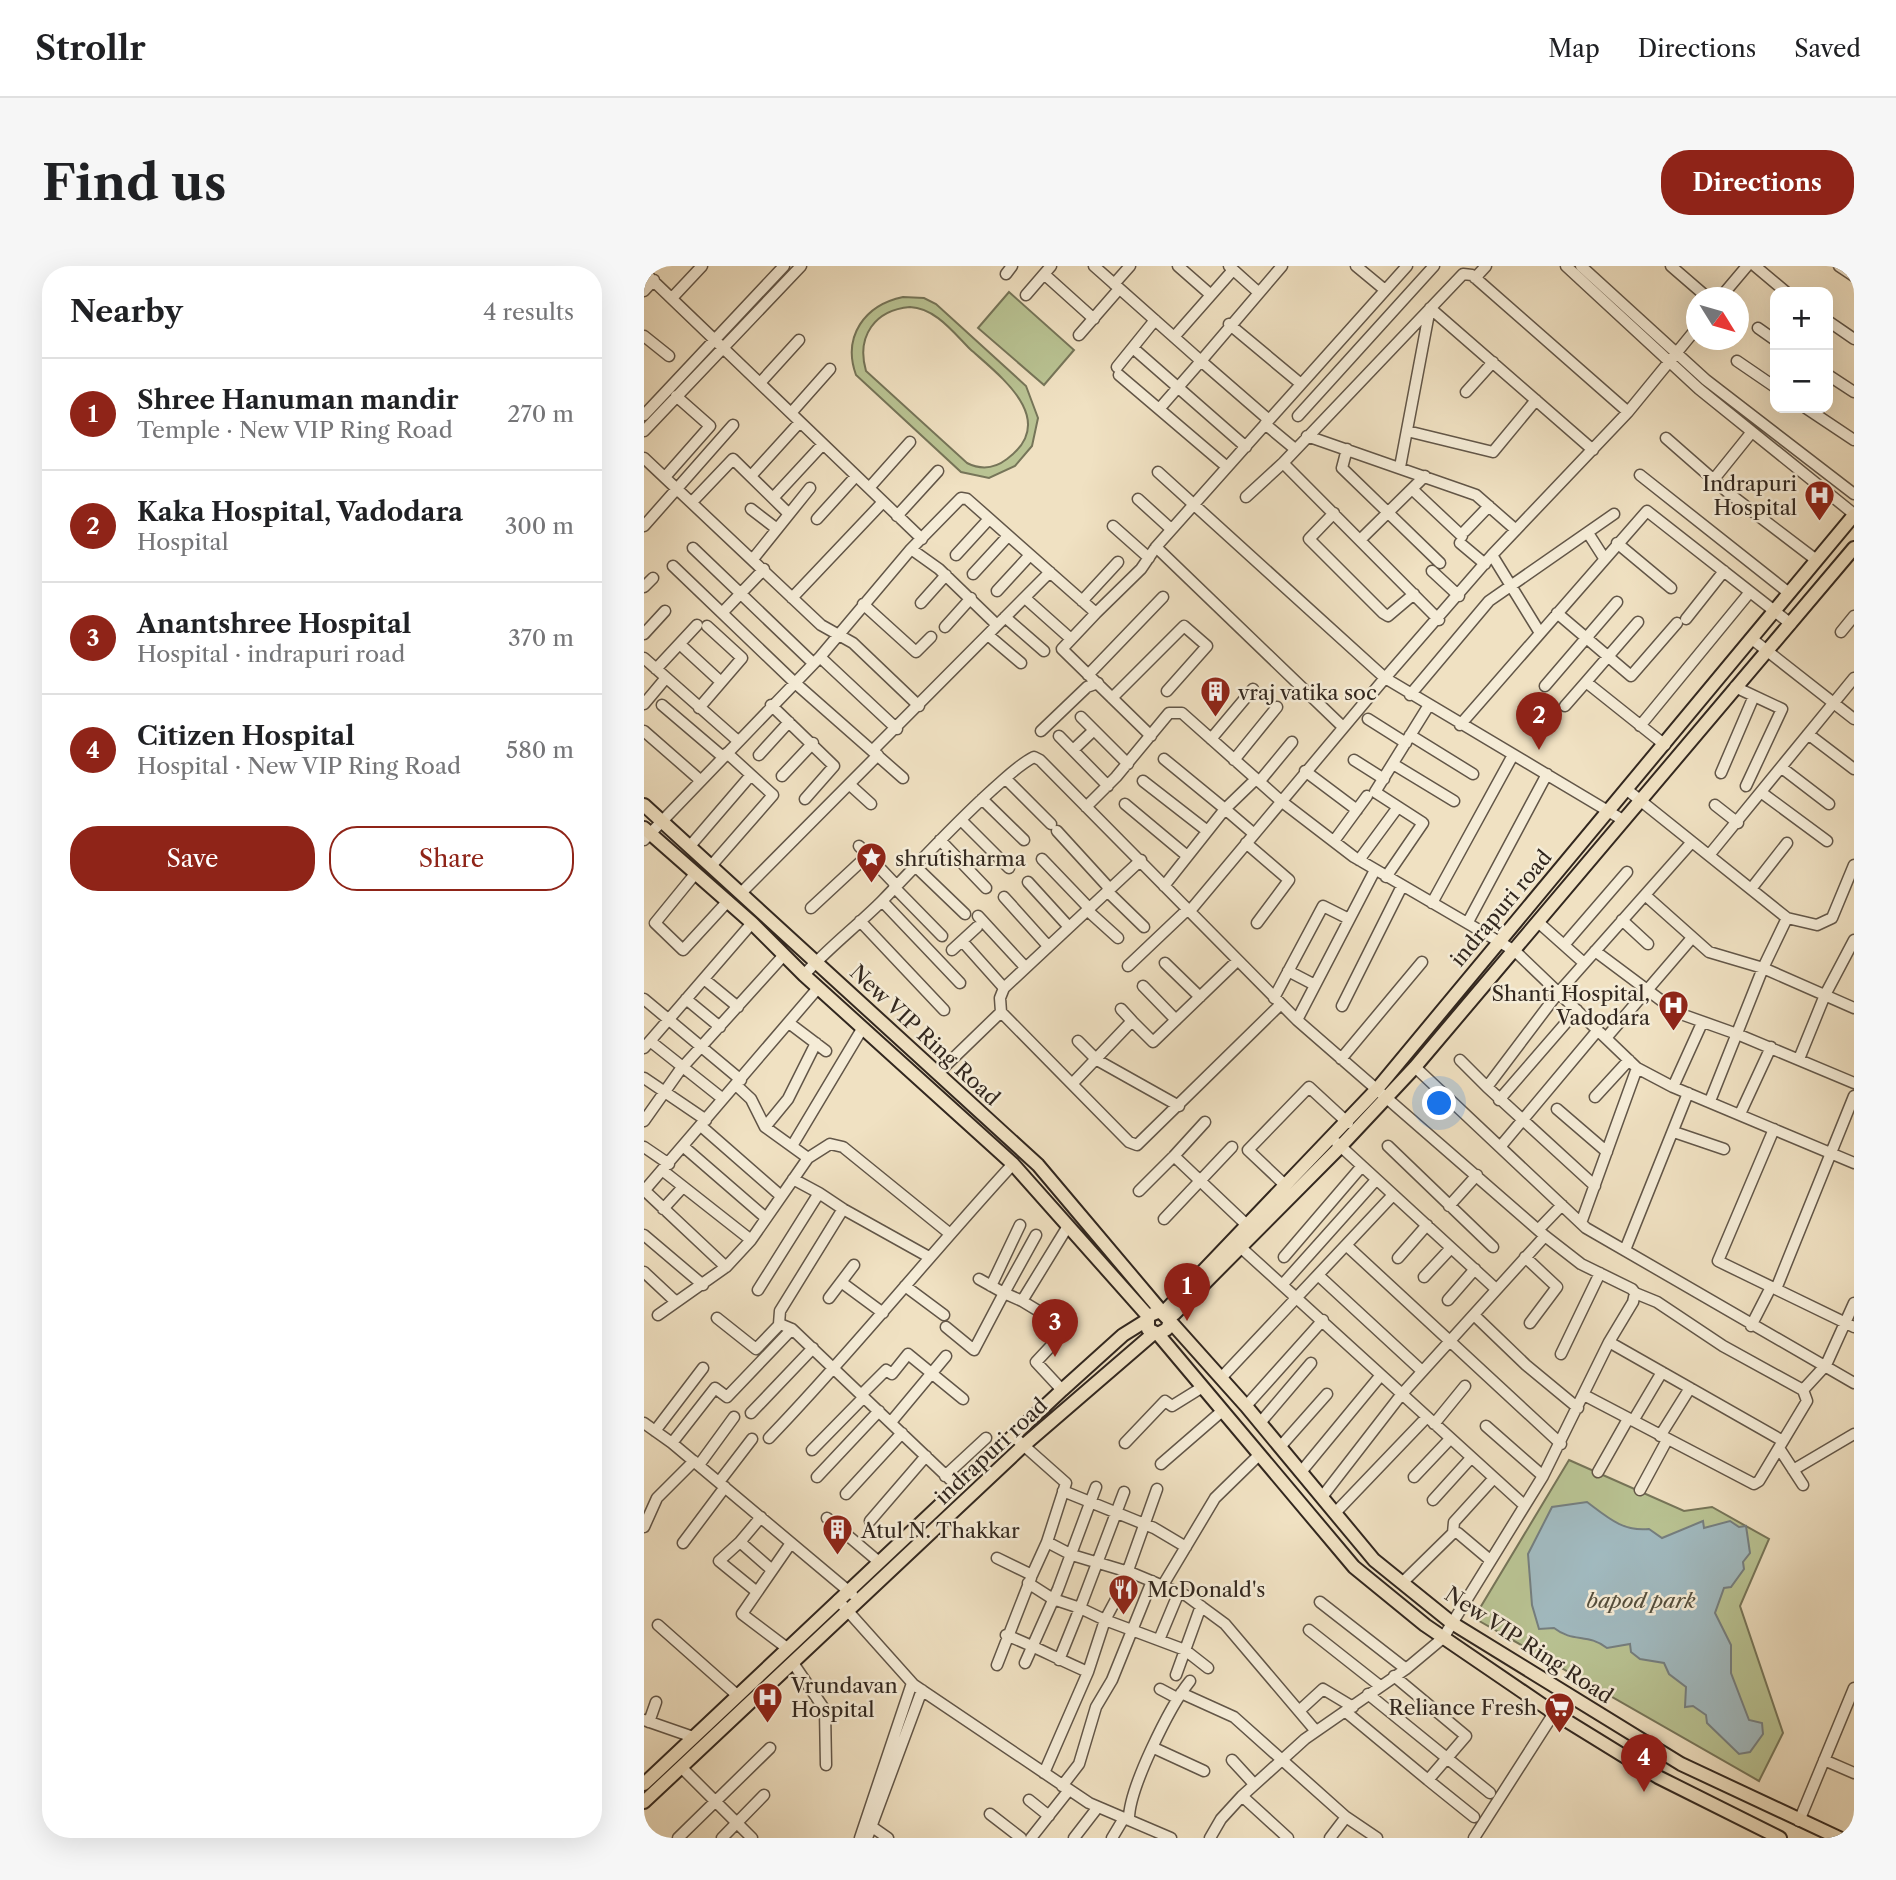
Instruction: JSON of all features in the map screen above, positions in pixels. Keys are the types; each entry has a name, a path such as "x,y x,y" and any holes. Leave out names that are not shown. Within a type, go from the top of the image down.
{"main road":[{"name":"indrapuri road","path":"644,1784 1123,1335 1148,1318 1166,1316 1336,1143 1382,1093 1499,940 1665,745 1854,514"},
{"name":"indrapuri road","path":"1251,1229 1286,1186 1336,1143 1348,1123 1415,1067 1854,548"},
{"name":"New VIP Ring Road","path":"644,806 817,961 1038,1166 1247,1406 1374,1560 1452,1623 1681,1764 1839,1838"},
{"name":"New VIP Ring Road","path":"646,834 728,901 862,1029 1013,1164 1148,1318 1148,1329 1156,1334 1354,1567 1443,1638 1555,1713 1658,1777 1757,1833 1780,1838"},
{"name":"indrapuri road","path":"644,1802 1023,1446 1156,1334 1167,1329 1166,1316"}],"street":[{"path":"672,298 702,266"},
{"path":"644,415 784,266"},
{"path":"644,431 801,266"},
{"path":"1094,266 1294,449"},
{"path":"1079,335 1094,319 1130,266"},
{"path":"1178,266 1211,295"},
{"path":"1356,266 1385,290"},
{"path":"1298,416 1434,266"},
{"path":"1475,278 1486,266"},
{"path":"1566,266 1674,358 1854,494"},
{"path":"1581,266 1751,433 1854,514"},
{"path":"1671,266 1695,287"},
{"path":"1729,287 1747,266"},
{"path":"1755,266 1780,287"},
{"path":"1841,266 1854,276"},
{"path":"1160,408 1280,267"},
{"path":"1152,736 1062,649 1149,558 1194,502 1246,447 1404,267"},
{"path":"1174,337 1231,268 1258,292"},
{"path":"1026,295 1047,270 1094,319"},
{"path":"644,272 922,539"},
{"path":"1245,497 1283,463 1458,276 1468,274 1475,278 1628,412"},
{"path":"644,291 654,280"},
{"path":"1430,308 1593,450"},
{"path":"1400,467 1430,308"},
{"path":"1155,320 1118,371 1227,467"},
{"path":"1229,324 1301,384"},
{"path":"1833,324 1854,339"},
{"path":"1758,328 1770,336"},
{"path":"644,336 669,356"},
{"path":"760,383 799,340"},
{"path":"1128,966 1188,911 1492,555 1628,412 1686,342"},
{"path":"1133,348 1246,447"},
{"path":"1737,361 1770,384"},
{"path":"1466,392 1493,362"},
{"path":"791,413 830,369"},
{"path":"1833,378 1854,392"},
{"path":"665,477 710,426 676,396"},
{"path":"1407,431 1493,452 1536,400"},
{"path":"1814,413 1854,440"},
{"path":"751,476 800,422"},
{"path":"644,526 733,425"},
{"path":"1714,479 1751,433"},
{"path":"1307,436 1476,495 1516,530"},
{"path":"1666,438 1815,559"},
{"path":"869,488 910,442"},
{"path":"773,498 823,444"},
{"path":"1347,449 1342,468 1388,512 1459,596"},
{"path":"644,458 792,598 836,636 853,643 919,706"},
{"path":"692,502 733,459 789,514"},
{"path":"1283,463 1439,620"},
{"path":"897,516 938,471"},
{"path":"1158,472 1385,678 1623,820"},
{"path":"1640,475 1789,593"},
{"path":"817,519 856,476"},
{"path":"1360,540 1425,476"},
{"path":"753,559 810,488"},
{"path":"1412,489 1462,537 1485,564"},
{"path":"646,834 662,821 816,660 911,549 961,498 967,499 1096,613"},
{"path":"1138,499 1171,529"},
{"path":"792,598 883,502"},
{"path":"1462,537 1489,506"},
{"path":"751,509 777,529"},
{"path":"1460,725 1647,511 1791,624"},
{"path":"1335,513 1309,539 1388,616 1395,613 1414,594"},
{"path":"1410,695 1489,601 1614,514"},
{"path":"956,555 989,519"},
{"path":"1113,526 1149,558"},
{"path":"1587,533 1604,558"},
{"path":"973,574 1008,536"},
{"path":"1617,543 1671,588"},
{"path":"1156,547 1343,727"},
{"path":"693,548 741,594 897,729"},
{"path":"911,549 946,575 997,625"},
{"path":"997,591 1030,555"},
{"path":"1492,555 1539,633"},
{"path":"1082,601 1118,562"},
{"path":"673,566 794,682 903,778"},
{"path":"722,613 764,569"},
{"path":"1557,614 1631,676 1724,571"},
{"path":"741,894 1050,572"},
{"path":"921,603 946,575"},
{"path":"644,587 653,578"},
{"path":"1640,726 1750,592"},
{"path":"1088,675 1163,597"},
{"path":"945,627 971,598"},
{"path":"1024,598 1072,639"},
{"path":"1545,686 1617,602"},
{"path":"863,604 916,652 931,637"},
{"path":"644,634 665,611"},
{"path":"1841,632 1854,616"},
{"path":"1005,617 1044,651"},
{"path":"1565,706 1638,622"},
{"path":"656,669 702,625 742,658 699,708"},
{"path":"1112,698 1184,626 1207,646 1167,691"},
{"path":"988,635 1021,663"},
{"path":"1752,639 1854,719"},
{"path":"684,648 722,682"},
{"path":"644,658 738,741"},
{"path":"1710,854 1854,678"},
{"path":"644,704 665,679"},
{"path":"1586,682 1665,745"},
{"path":"1041,731 1087,687 1098,683"},
{"path":"1735,687 1782,709 1746,786"},
{"path":"1211,739 1253,690"},
{"path":"1721,774 1754,696"},
{"path":"662,705 777,798 711,866"},
{"path":"771,705 834,766 804,799"},
{"path":"1386,877 1423,823 1376,792 1429,705"},
{"path":"1234,760 1278,707"},
{"path":"1086,807 1128,764 1169,713 1175,711 1281,801 1359,860 1515,951 1633,1064 1673,1087 1854,1163"},
{"path":"1082,717 1128,764"},
{"path":"1367,719 1473,774"},
{"path":"759,755 789,722"},
{"path":"1073,750 1094,730"},
{"path":"644,731 700,780"},
{"path":"1808,734 1854,769"},
{"path":"1059,736 1108,786"},
{"path":"1164,886 1206,830 1293,742"},
{"path":"782,776 813,743"},
{"path":"1432,903 1513,755"},
{"path":"804,975 882,901 914,865 982,799 1034,757 1141,860 1236,962 1297,1020 1541,1233 1581,1264 1632,1289 1634,1293 1657,1302 1723,1346 1803,1390 1806,1404 1759,1481 1751,1484 1584,1395"},
{"path":"1164,759 1254,833"},
{"path":"1354,760 1384,779"},
{"path":"1392,764 1454,801"},
{"path":"1782,768 1829,804"},
{"path":"1306,771 1357,810"},
{"path":"1468,922 1547,774"},
{"path":"690,846 751,775"},
{"path":"1006,779 1054,827 1144,927"},
{"path":"1143,781 1206,830"},
{"path":"849,783 871,804"},
{"path":"1626,789 1787,918 1817,925 1832,918 1854,865"},
{"path":"1762,793 1827,841"},
{"path":"1334,841 1367,796"},
{"path":"982,799 1024,840"},
{"path":"1125,804 1186,855"},
{"path":"1715,805 1738,823"},
{"path":"1359,860 1398,807"},
{"path":"961,820 1009,868"},
{"path":"940,840 986,888"},
{"path":"1246,843 1289,880 1256,923"},
{"path":"1487,1087 1558,993 1691,843"},
{"path":"1751,889 1787,843"},
{"path":"859,846 942,936"},
{"path":"811,908 867,856"},
{"path":"1042,859 1118,939"},
{"path":"1141,860 1025,967 1004,988 1000,998 1001,1012 1129,1142 1138,1145 1179,1106 1277,1001 1288,971 1323,906 1349,919"},
{"path":"914,865 965,914"},
{"path":"1297,1020 1375,870"},
{"path":"1564,945 1627,872"},
{"path":"695,874 655,923 683,950 728,901"},
{"path":"1028,882 1069,927"},
{"path":"1342,1006 1402,886"},
{"path":"1645,895 1691,939 1717,955 1763,968 1854,1008"},
{"path":"1004,897 1048,946"},
{"path":"882,901 960,983"},
{"path":"1710,1101 1763,968 1787,918"},
{"path":"1622,920 1648,944"},
{"path":"860,922 944,1010"},
{"path":"952,950 978,922 1025,967"},
{"path":"1538,922 1584,963"},
{"path":"723,1099 682,1067 647,1045 752,923"},
{"path":"1500,1147 1602,1034 1647,991 1691,939"},
{"path":"1800,1059 1825,995 1854,940"},
{"path":"962,941 1004,988"},
{"path":"1595,951 1678,1013 1771,1047 1854,1083"},
{"path":"646,1115 682,1067 784,956"},
{"path":"1121,1009 1153,1042 1236,962"},
{"path":"1341,1059 1422,962"},
{"path":"1165,963 1200,997"},
{"path":"1288,971 1315,985"},
{"path":"704,979 738,1007"},
{"path":"1143,986 1176,1020"},
{"path":"726,1268 644,1191 818,988"},
{"path":"644,999 702,1045 738,1082 751,1099 765,1127 808,1158"},
{"path":"686,999 720,1027"},
{"path":"1499,1100 1577,1010"},
{"path":"938,1073 1001,1012"},
{"path":"1072,1084 1132,1021"},
{"path":"789,1023 826,1051"},
{"path":"1673,1087 1702,1023"},
{"path":"792,1146 862,1029"},
{"path":"1077,1041 1097,1060 1179,1106"},
{"path":"765,1127 788,1099 816,1044"},
{"path":"1740,1114 1771,1047"},
{"path":"1460,1059 1499,1100 1595,1186"},
{"path":"1595,1097 1633,1064"},
{"path":"1581,1223 1607,1152 1633,1064"},
{"path":"1415,1067 1581,1223 1751,1325 1826,1364 1854,1383"},
{"path":"644,1078 664,1090 703,1123 780,1195"},
{"path":"1286,1186 1248,1150 1309,1087 1348,1123"},
{"path":"1625,1250 1688,1093"},
{"path":"1751,1325 1774,1288 1854,1096"},
{"path":"1557,1109 1607,1152"},
{"path":"1139,1191 1205,1122"},
{"path":"1774,1129 1717,1258 1719,1263 1850,1326"},
{"path":"1674,1132 1724,1149"},
{"path":"1336,1143 1496,1289"},
{"path":"658,1315 726,1268 751,1240 808,1158 830,1144 843,1147 949,1233"},
{"path":"644,1146 683,1187 751,1240"},
{"path":"1388,1146 1493,1247"},
{"path":"684,1147 766,1218"},
{"path":"1164,1219 1232,1147"},
{"path":"1174,1156 1251,1229"},
{"path":"769,1438 836,1369 949,1233 1013,1164"},
{"path":"1284,1256 1362,1166"},
{"path":"1450,1206 1477,1175"},
{"path":"793,1179 929,1257"},
{"path":"1283,1284 1377,1180"},
{"path":"663,1209 683,1187"},
{"path":"758,1290 819,1193"},
{"path":"1221,1378 1393,1195"},
{"path":"1322,1497 1401,1395 1525,1257 1562,1205"},
{"path":"718,1318 756,1349 779,1324 780,1311 843,1209"},
{"path":"991,1286 1020,1225"},
{"path":"1398,1258 1427,1225"},
{"path":"1023,1301 1068,1226"},
{"path":"644,1235 703,1285"},
{"path":"946,1327 974,1350 1037,1235"},
{"path":"1237,1244 1524,1505"},
{"path":"1346,1245 1561,1444"},
{"path":"1424,1277 1451,1248"},
{"path":"1525,1257 1557,1287 1530,1323"},
{"path":"829,1298 854,1265"},
{"path":"1448,1300 1475,1269"},
{"path":"644,1272 675,1301"},
{"path":"1561,1354 1600,1273"},
{"path":"1318,1275 1422,1371"},
{"path":"979,1279 1050,1318"},
{"path":"841,1282 883,1313"},
{"path":"905,1286 944,1315"},
{"path":"1210,1838 1221,1819 1242,1796 1315,1730 1406,1669 1443,1638 1544,1476 1609,1342 1633,1302 1634,1293"},
{"path":"1803,1390 1826,1364 1850,1326 1854,1303"},
{"path":"1474,1315 1526,1365 1578,1408"},
{"path":"1247,1406 1323,1320"},
{"path":"779,1324 792,1329 813,1348 959,1488"},
{"path":"672,1443 715,1388 727,1397 792,1329"},
{"path":"1062,1390 1036,1362 1065,1331"},
{"path":"1609,1342 1690,1388 1781,1445 1803,1485"},
{"path":"751,1413 813,1348"},
{"path":"811,1450 863,1396 881,1372 886,1370 892,1374 908,1354 962,1399"},
{"path":"891,1423 946,1356"},
{"path":"1260,1423 1311,1363"},
{"path":"655,1431 703,1368"},
{"path":"1598,1472 1662,1372"},
{"path":"1301,1472 1381,1375"},
{"path":"1335,1513 1465,1386"},
{"path":"1125,1443 1165,1401 1172,1406 1177,1400 1201,1388"},
{"path":"1640,1490 1690,1388"},
{"path":"1280,1447 1327,1395"},
{"path":"817,1476 879,1411"},
{"path":"1161,1464 1221,1412"},
{"path":"644,1527 657,1498 696,1463 734,1417"},
{"path":"644,1423 722,1484 860,1601"},
{"path":"1486,1426 1544,1476"},
{"path":"846,1494 902,1433"},
{"path":"1793,1470 1854,1434"},
{"path":"997,1665 1006,1635 1047,1542 1065,1482 1013,1436"},
{"path":"945,1475 986,1438"},
{"path":"682,1543 751,1439"},
{"path":"1414,1476 1450,1439"},
{"path":"870,1521 926,1456"},
{"path":"1163,1585 1220,1492 1258,1456"},
{"path":"1433,1500 1471,1458"},
{"path":"1402,1583 1453,1533 1454,1522 1494,1478"},
{"path":"1025,1663 1072,1555 1096,1487"},
{"path":"1044,1773 1088,1672 1105,1620 1121,1590 1125,1572 1157,1489"},
{"path":"1063,1492 1144,1524 1186,1547"},
{"path":"1059,1660 1124,1492"},
{"path":"757,1592 719,1561 761,1517"},
{"path":"827,1518 878,1562"},
{"path":"1453,1533 1458,1533 1490,1560"},
{"path":"740,1542 772,1570"},
{"path":"1047,1542 1072,1555 1163,1585 1201,1606 1225,1624 1315,1730"},
{"path":"787,1648 742,1614 791,1543"},
{"path":"997,1558 1030,1579 1053,1599 1185,1650 1208,1668"},
{"path":"1031,1838 1049,1816 1079,1764 1096,1707 1112,1680 1152,1581"},
{"path":"1159,1640 1179,1592"},
{"path":"838,1600 912,1683 1065,1788 1098,1807 1165,1837"},
{"path":"1320,1602 1406,1669"},
{"path":"1175,1675 1201,1606"},
{"path":"658,1625 737,1695"},
{"path":"1309,1630 1380,1686"},
{"path":"1006,1635 1088,1672"},
{"path":"793,1663 825,1710 826,1765"},
{"path":"1394,1676 1466,1735 1428,1780"},
{"path":"1112,1838 1126,1819 1128,1806 1154,1748 1179,1695 1190,1681"},
{"path":"867,1838 868,1824 912,1683"},
{"path":"1799,1821 1824,1760 1851,1706 1854,1688"},
{"path":"1160,1689 1234,1717 1280,1761 1346,1817 1378,1837"},
{"path":"1299,1711 1323,1689 1350,1709 1428,1780 1474,1817"},
{"path":"860,1838 922,1690"},
{"path":"1368,1694 1490,1793"},
{"path":"656,1702 646,1721 693,1737"},
{"path":"1474,1838 1555,1713"},
{"path":"678,1838 770,1748"},
{"path":"1154,1748 1204,1771"},
{"path":"1232,1760 1254,1784"},
{"path":"1824,1760 1854,1773"},
{"path":"681,1767 752,1838"},
{"path":"722,1838 764,1795"},
{"path":"1242,1796 1288,1838"},
{"path":"1029,1800 1049,1816"},
{"path":"1074,1838 1098,1807"},
{"path":"990,1814 1021,1838"},
{"path":"1331,1838 1346,1817"},
{"path":"868,1824 888,1838"}],"green space":[{"path":"1009,292 1074,350 1044,385 978,328"},
{"path":"903,297 924,298 936,304 1026,386 1038,418 1032,446 1015,466 989,478 961,472 856,375 852,361 855,335 868,315 889,301","holes":["910,307 919,308 943,322 1009,385 1020,400 1028,429 1022,444 997,465 977,467 967,463 866,371 864,347 871,327 887,313"]},
{"name":"bapod park","path":"1569,1460 1684,1511 1712,1507 1769,1539 1740,1606 1783,1733 1759,1781 1474,1618"}],"water":[{"path":"1587,1502 1623,1526 1649,1529 1662,1538 1703,1521 1704,1528 1730,1521 1739,1527 1746,1526 1750,1553 1743,1562 1744,1569 1731,1587 1724,1588 1715,1613 1731,1645 1731,1673 1749,1720 1762,1723 1763,1734 1750,1752 1739,1754 1707,1723 1706,1715 1693,1706 1685,1707 1686,1687 1669,1674 1664,1663 1640,1659 1631,1652 1630,1644 1607,1648 1600,1643 1561,1633 1554,1628 1539,1629 1532,1605 1528,1554 1552,1507"}],"place":[{"name":"Indrapuri Hospital","path":"1820,522"},
{"name":"vraj vatika soc","path":"1215,719"},
{"name":"Kaka Hospital, Vadodara","path":"1539,750"},
{"name":"shrutisharma","path":"872,885"},
{"name":"Shanti Hospital, Vadodara","path":"1673,1032"},
{"name":"Shree Hanuman mandir","path":"1187,1321"},
{"name":"Anantshree Hospital","path":"1055,1357"},
{"name":"Atul N. Thakkar","path":"838,1557"},
{"name":"McDonald's","path":"1124,1616"},
{"name":"Vrundavan Hospital","path":"768,1724"},
{"name":"Reliance Fresh","path":"1560,1734"},
{"name":"Citizen Hospital","path":"1644,1792"}]}
